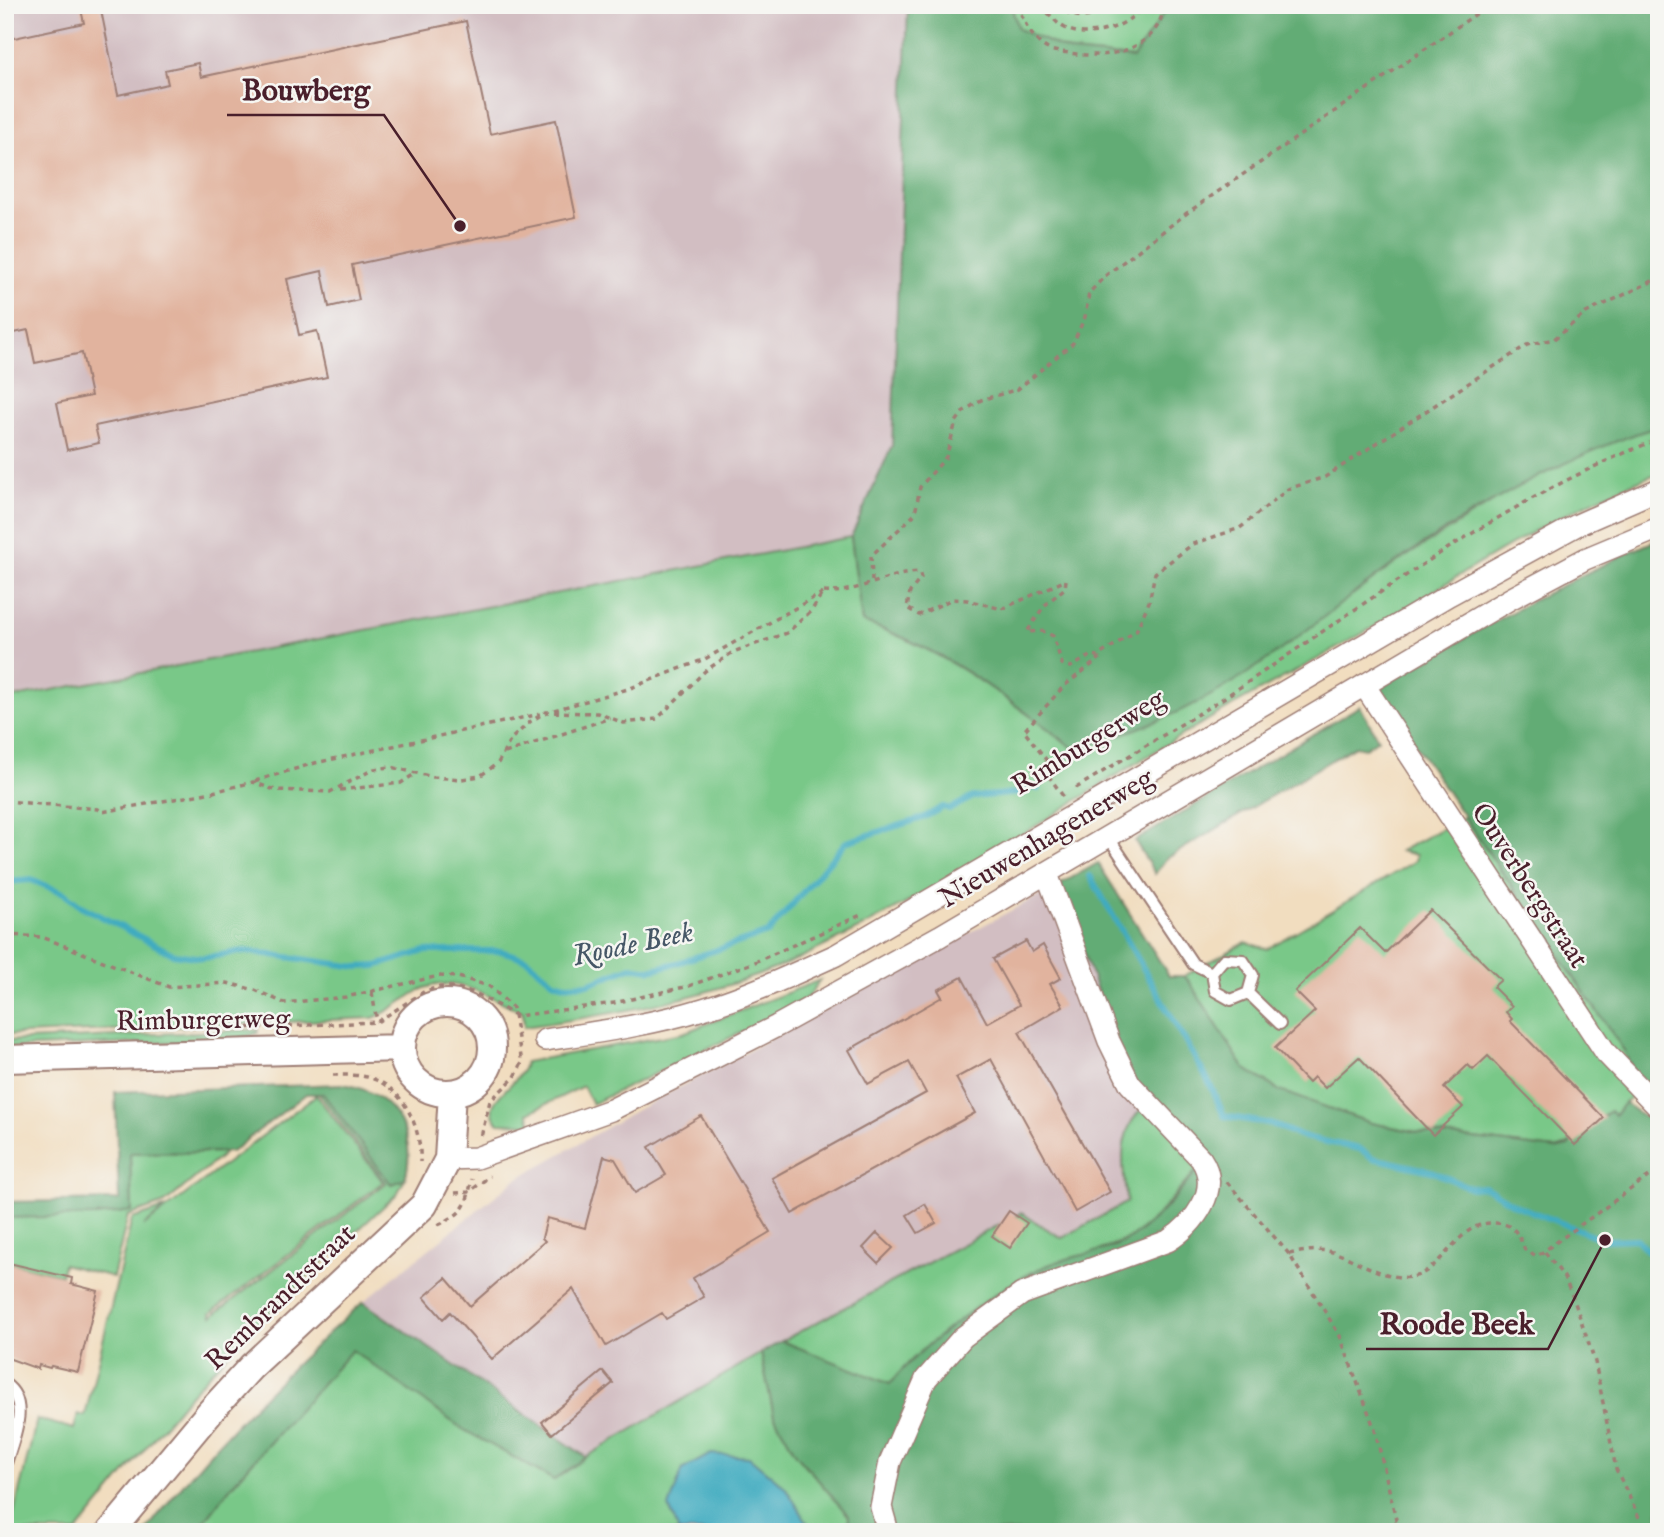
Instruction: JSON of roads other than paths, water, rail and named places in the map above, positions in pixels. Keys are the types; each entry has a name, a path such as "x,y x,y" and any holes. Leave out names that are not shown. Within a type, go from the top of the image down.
{"street":[{"name":"Rimburgerweg","path":"545,1040 618,1030 702,1010 771,985 836,955 1461,588 1577,525 1659,489"},
{"name":"Nieuwenhagenerweg","path":"448,1158 476,1158 611,1110 777,1026 1046,874 1107,835 1547,578 1659,528"},
{"name":"Ouverbergstraat","path":"1364,685 1606,1053 1659,1108"},
{"path":"888,1532 881,1507 890,1462 926,1379 962,1337 1022,1294 1168,1241 1187,1228 1200,1210 1210,1185 1208,1170 1130,1084 1109,1041 1046,874"},
{"path":"451,1002 462,1004 480,1016 491,1034 492,1056 488,1067 474,1085 452,1093 440,1093 417,1082 404,1061 402,1048 407,1028 421,1011 430,1006 451,1002"},
{"name":"Rimburgerweg","path":"5,1059 402,1048"},
{"name":"Rembrandtstraat","path":"110,1532 251,1367 424,1205 448,1158 452,1093"}],"lane":[{"path":"1107,835 1193,964 1212,972"},
{"path":"1212,972 1224,959 1243,960 1253,975 1248,993"},
{"path":"1212,972 1215,991 1231,1000 1248,993"},
{"path":"1248,993 1280,1024"},
{"path":"5,1384 19,1403 5,1467"}],"water":[{"path":"711,1454 749,1457 785,1487 809,1525 810,1532 679,1532 669,1507 683,1469"}],"waterway":[{"name":"Roode Beek","path":"5,882 31,880 64,893 79,905 173,954 203,958 244,951 358,967 376,966 425,951 501,951 526,959 554,982 566,985 588,984 631,967 650,970 768,933 846,842 923,818 943,807 950,809 973,797 1021,793 1033,787 1038,789"},
{"name":"Roode Beek","path":"1090,876 1210,1084 1224,1116 1271,1124 1304,1137 1360,1149 1373,1158 1431,1171 1471,1188 1485,1187 1515,1205 1605,1240 1637,1239 1659,1264"}],"place":[{"name":"Bouwberg","path":"460,226"},
{"name":"Roode Beek","path":"1605,1240"}]}
